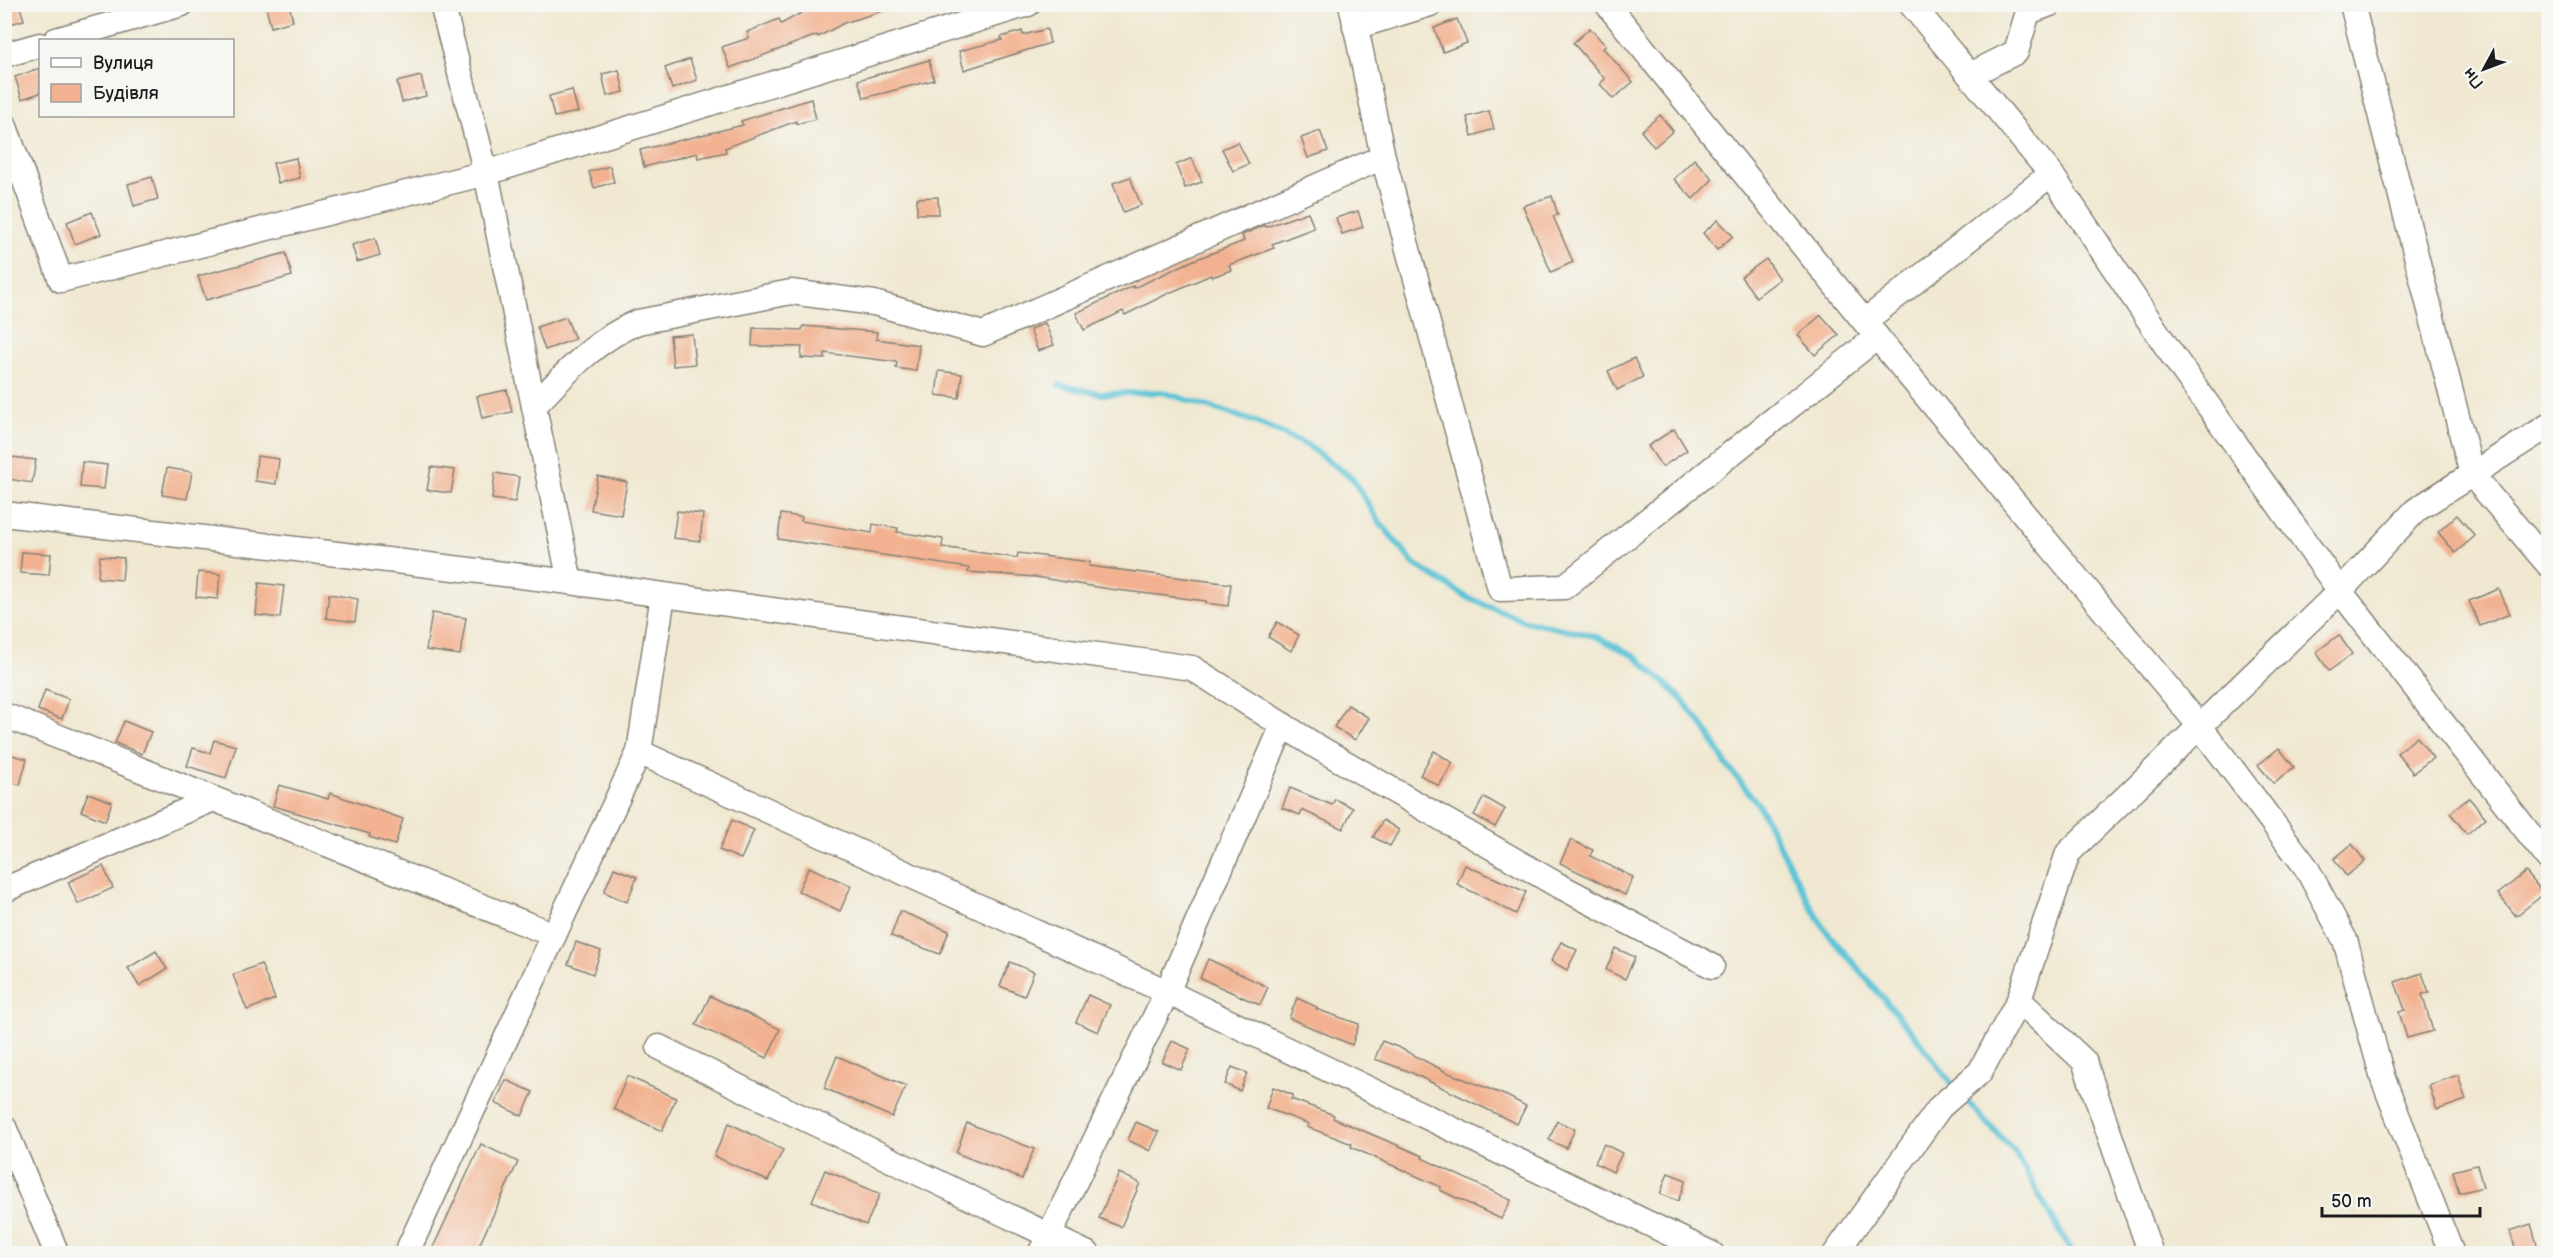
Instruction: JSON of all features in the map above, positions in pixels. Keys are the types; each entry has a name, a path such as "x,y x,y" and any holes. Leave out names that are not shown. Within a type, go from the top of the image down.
{"street":[{"path":"60,39 182,4"},
{"path":"442,4 486,173 570,582"},
{"path":"4,124 62,280 486,173 1028,4"},
{"path":"1430,4 1353,16 1383,157 1500,589 1564,587 2051,174"},
{"path":"1607,4 1871,329 2199,725 2306,867 2344,940 2384,1079 2452,1254"},
{"path":"1911,4 2051,174 2174,357 2340,591 2548,858"},
{"path":"2352,4 2472,475 2548,564"},
{"path":"1970,75 2016,52 2034,7"},
{"path":"4,55 39,45"},
{"path":"534,406 569,369 616,331 638,322 791,292 874,303 983,334 1383,157"},
{"path":"1835,1254 1940,1107 1980,1072 2019,1000 2068,853 2340,591 2416,510 2548,426"},
{"path":"4,514 570,582 1192,668 1283,725 1554,883 1712,966"},
{"path":"406,1254 639,752 663,595"},
{"path":"4,715 554,935"},
{"path":"1045,1244 1167,992 1283,725"},
{"path":"639,752 1167,992 1712,1254"},
{"path":"4,890 213,798"},
{"path":"2019,1000 2084,1061 2151,1254"},
{"path":"659,1047 1045,1244 1088,1254"},
{"path":"4,1127 57,1254"}],"building":[{"path":"4,4 19,4 24,20 4,26"},
{"path":"265,4 289,4 293,21 271,27"},
{"path":"818,4 891,4 892,8 844,23 818,37 817,35 730,68 722,47 749,38 747,32 779,19 781,24"},
{"path":"1457,19 1467,43 1443,52 1434,28"},
{"path":"1590,28 1606,46 1603,48 1633,82 1613,99 1600,84 1605,79 1573,43"},
{"path":"1047,29 1050,43 964,70 959,51 1002,40 1001,37 1022,31 1023,35"},
{"path":"690,59 697,80 672,89 665,68"},
{"path":"929,60 934,80 864,98 858,80"},
{"path":"39,68 39,93 22,99 15,77"},
{"path":"619,70 624,92 607,96 602,74"},
{"path":"421,76 426,96 402,102 397,82"},
{"path":"572,90 578,112 554,117 549,96"},
{"path":"811,99 816,119 796,124 796,121 725,148 726,152 698,158 697,153 644,167 640,150 743,125 741,121"},
{"path":"1489,111 1494,129 1472,136 1467,117"},
{"path":"1660,115 1673,131 1654,147 1641,131"},
{"path":"1320,131 1328,151 1308,158 1301,138"},
{"path":"1238,142 1249,164 1233,171 1222,149"},
{"path":"296,158 300,178 278,183 273,163"},
{"path":"1192,158 1202,182 1185,188 1176,165"},
{"path":"1694,159 1713,179 1693,199 1674,179"},
{"path":"610,166 614,182 594,188 589,172"},
{"path":"152,177 158,199 134,206 128,184"},
{"path":"1130,177 1141,205 1123,212 1113,183"},
{"path":"1552,196 1558,215 1553,216 1573,262 1551,272 1523,206"},
{"path":"938,197 939,214 917,214 917,198"},
{"path":"1358,211 1363,227 1342,234 1336,218"},
{"path":"92,212 101,234 75,244 67,222"},
{"path":"1308,212 1314,228 1272,244 1274,248 1229,265 1231,270 1212,277 1211,275 1125,315 1123,311 1084,330 1076,313 1133,286 1134,288 1194,260 1244,241 1242,235 1265,225 1266,227"},
{"path":"1718,220 1733,236 1717,250 1703,233"},
{"path":"375,238 380,255 357,262 352,245"},
{"path":"286,253 292,276 206,300 198,276"},
{"path":"1766,259 1780,279 1756,297 1741,277"},
{"path":"1821,315 1839,335 1815,355 1798,335"},
{"path":"566,317 575,339 545,350 537,327"},
{"path":"1045,323 1054,345 1038,351 1030,330"},
{"path":"803,326 877,332 876,339 919,345 916,371 896,368 897,362 825,353 825,359 801,358 802,347 752,346 753,328 802,330"},
{"path":"692,334 695,364 673,366 670,336"},
{"path":"1634,358 1643,377 1617,390 1608,371"},
{"path":"939,371 962,374 959,398 936,395"},
{"path":"507,390 512,412 482,418 477,396"},
{"path":"1674,429 1687,450 1662,467 1648,446"},
{"path":"257,456 279,459 276,484 255,481"},
{"path":"12,457 36,460 32,483 8,479"},
{"path":"82,462 107,465 104,489 80,487"},
{"path":"431,467 455,470 451,493 427,490"},
{"path":"167,468 192,472 187,499 162,495"},
{"path":"495,473 519,477 515,502 492,499"},
{"path":"598,476 627,482 621,515 591,510"},
{"path":"677,511 703,514 700,541 673,538"},
{"path":"781,514 802,517 801,521 872,533 873,524 898,528 897,532 943,539 942,547 1017,558 1018,553 1090,562 1089,566 1231,584 1228,606 1035,577 968,572 969,568 778,539"},
{"path":"2457,515 2475,536 2455,553 2438,532"},
{"path":"22,552 51,554 49,575 20,573"},
{"path":"100,556 124,558 122,580 98,578"},
{"path":"198,572 220,574 218,599 196,597"},
{"path":"259,583 284,586 280,618 256,615"},
{"path":"2499,589 2510,614 2480,626 2469,601"},
{"path":"329,594 358,599 355,622 326,618"},
{"path":"432,613 466,618 460,655 426,650"},
{"path":"1277,622 1299,635 1291,651 1268,637"},
{"path":"2339,635 2352,654 2329,671 2316,652"},
{"path":"45,690 69,699 62,719 38,710"},
{"path":"1348,705 1369,718 1355,740 1334,727"},
{"path":"124,721 151,732 142,754 115,743"},
{"path":"2417,737 2433,758 2413,773 2397,753"},
{"path":"214,740 236,746 226,778 187,766 193,748 210,753"},
{"path":"2279,748 2294,767 2274,784 2258,765"},
{"path":"1434,751 1453,763 1439,786 1420,775"},
{"path":"4,753 27,759 20,785 4,780"},
{"path":"279,785 328,799 330,793 403,819 395,845 369,837 370,834 273,806"},
{"path":"1290,788 1332,805 1335,799 1353,808 1343,829 1302,810 1300,815 1282,808"},
{"path":"88,793 112,802 105,821 81,811"},
{"path":"1484,797 1505,809 1495,827 1474,815"},
{"path":"2469,798 2486,818 2467,834 2450,813"},
{"path":"732,820 754,830 741,859 719,850"},
{"path":"1383,820 1399,830 1390,846 1373,837"},
{"path":"1571,840 1593,850 1590,856 1633,877 1625,895 1560,863"},
{"path":"2352,844 2365,861 2346,876 2334,859"},
{"path":"1465,865 1526,892 1516,914 1457,884"},
{"path":"103,866 113,888 78,904 68,882"},
{"path":"809,867 851,886 840,911 798,891"},
{"path":"614,868 637,877 627,902 604,892"},
{"path":"2526,872 2544,894 2516,916 2498,894"},
{"path":"900,911 949,931 940,954 891,936"},
{"path":"576,942 601,951 593,974 568,964"},
{"path":"1561,942 1577,950 1567,970 1551,961"},
{"path":"1615,948 1635,957 1625,979 1606,970"},
{"path":"156,951 167,969 139,986 128,968"},
{"path":"1208,959 1268,987 1260,1005 1200,978"},
{"path":"1010,962 1034,972 1024,996 1000,986"},
{"path":"261,964 275,999 247,1010 233,975"},
{"path":"2422,973 2429,992 2422,994 2433,1031 2407,1038 2399,1012 2405,1010 2395,982"},
{"path":"1088,995 1110,1005 1098,1032 1076,1022"},
{"path":"710,996 780,1029 767,1058 696,1025"},
{"path":"1297,998 1317,1007 1316,1009 1359,1024 1352,1045 1289,1018"},
{"path":"1172,1041 1190,1049 1181,1070 1162,1062"},
{"path":"1382,1041 1446,1072 1526,1106 1517,1124 1408,1071 1375,1059"},
{"path":"837,1056 906,1086 892,1117 824,1088"},
{"path":"1232,1067 1247,1073 1240,1091 1225,1084"},
{"path":"2458,1075 2466,1100 2437,1110 2429,1085"},
{"path":"627,1076 676,1098 662,1131 614,1109"},
{"path":"506,1080 533,1092 522,1116 495,1103"},
{"path":"1273,1087 1293,1095 1291,1099 1334,1115 1333,1118 1423,1156 1422,1158 1511,1200 1501,1219 1440,1190 1441,1187 1351,1147 1352,1144 1307,1127 1309,1124 1266,1108"},
{"path":"1557,1121 1575,1129 1566,1148 1549,1140"},
{"path":"1136,1122 1159,1132 1150,1151 1128,1140"},
{"path":"729,1123 783,1150 768,1181 714,1156"},
{"path":"967,1123 1034,1149 1022,1179 956,1153"},
{"path":"481,1144 518,1162 475,1254 430,1254"},
{"path":"1604,1144 1622,1153 1613,1172 1595,1163"},
{"path":"2477,1165 2483,1187 2459,1193 2453,1171"},
{"path":"825,1170 880,1194 866,1225 812,1201"},
{"path":"1119,1173 1140,1183 1121,1227 1099,1218"},
{"path":"1668,1173 1686,1180 1678,1201 1660,1194"},
{"path":"2531,1224 2538,1248 2517,1254 2510,1231"}],"waterway":[{"path":"1059,385 1102,394 1162,392 1256,422 1307,445 1352,478 1378,520 1414,564 1468,598 1525,621 1595,636 1635,656 1680,697 1706,730 1726,764 1758,804 1813,910 1827,932 1917,1038 1954,1087"},
{"path":"1961,1095 2014,1151 2073,1254"}]}
